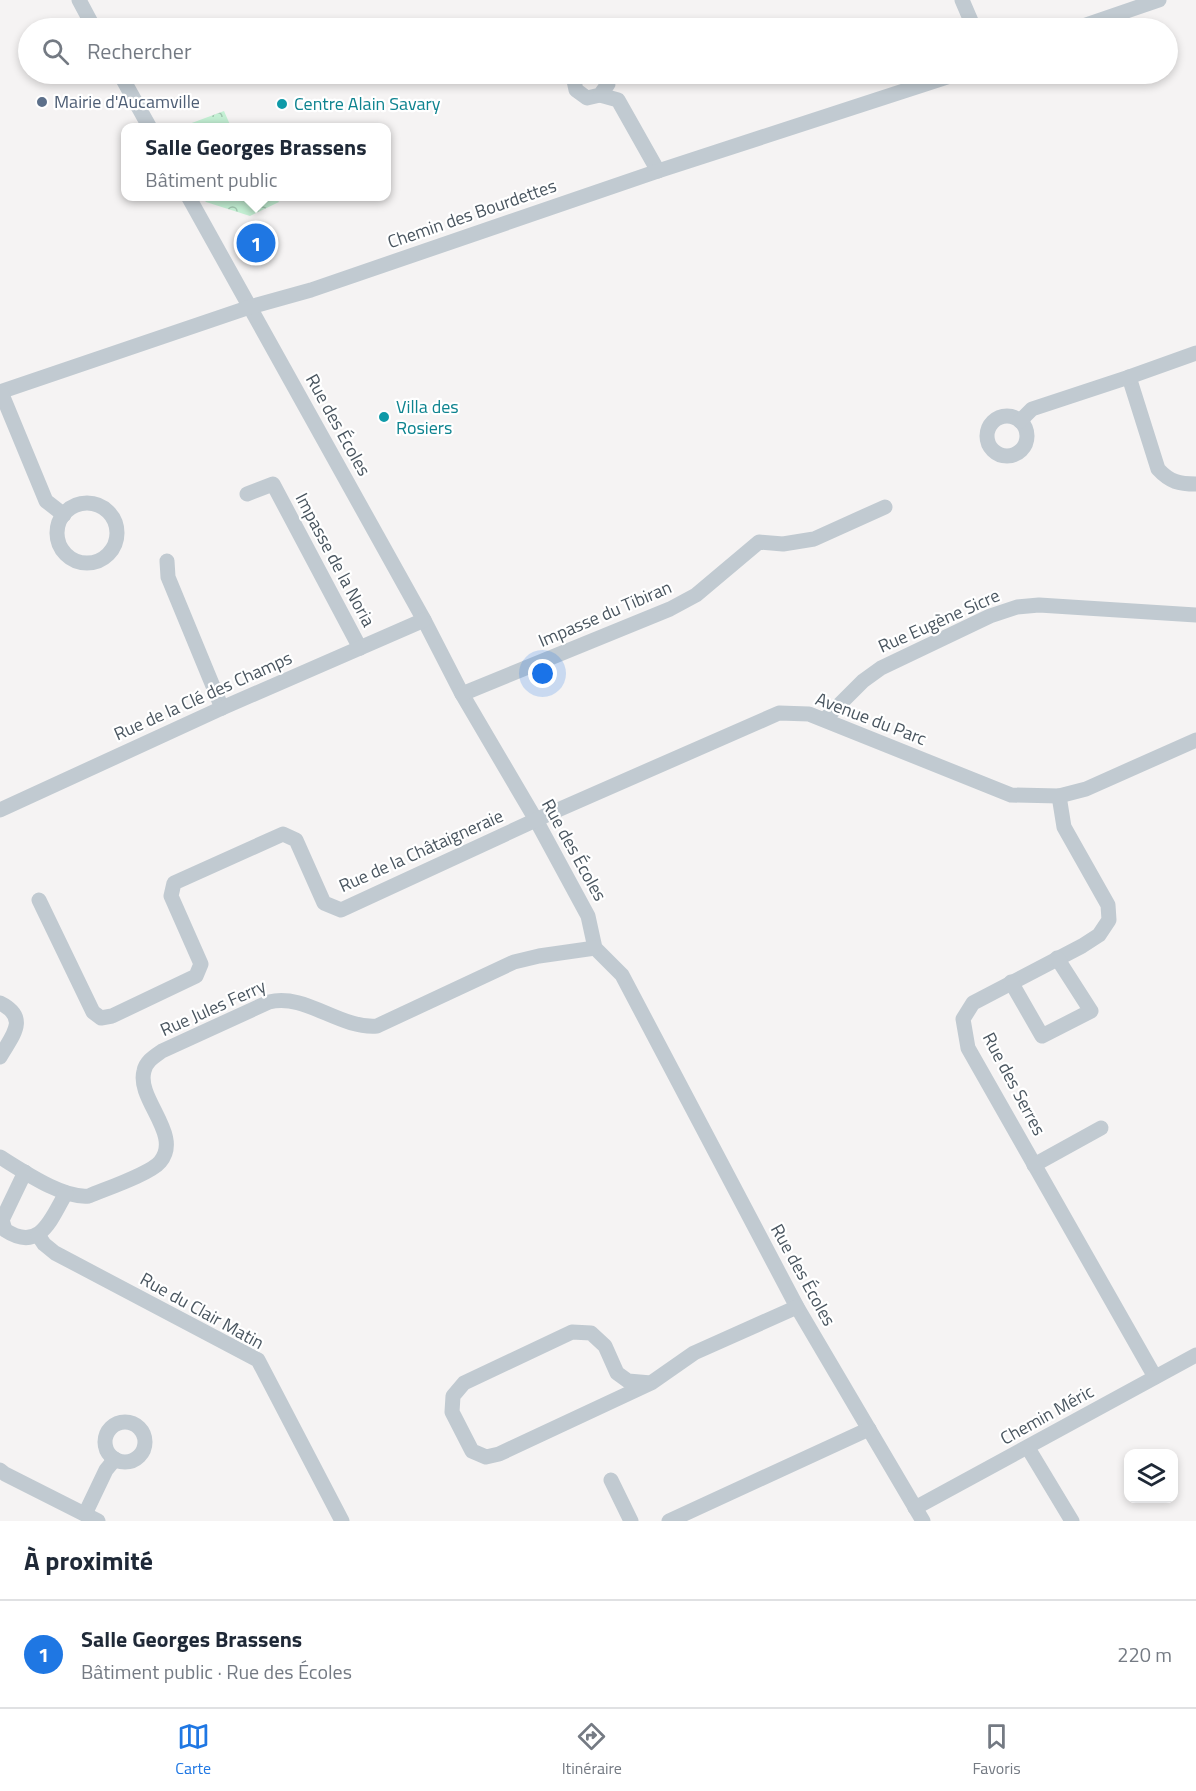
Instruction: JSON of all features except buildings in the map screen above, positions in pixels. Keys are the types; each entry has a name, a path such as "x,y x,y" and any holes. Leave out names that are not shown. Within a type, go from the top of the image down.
{"street":[{"path":"79,0 89,18"},
{"path":"962,0 970,18"},
{"path":"1106,18 1159,0"},
{"path":"126,84 147,123"},
{"path":"575,84 576,90 587,98 600,95 618,100 658,171"},
{"path":"600,95 608,84"},
{"name":"Chemin des Bourdettes","path":"1,392 250,307 311,290 658,171 925,84"},
{"name":"Rue des Écoles","path":"191,201 462,694 536,820 588,916 595,948 622,975 797,1307 919,1514"},
{"path":"1020,421 1032,409 1196,353"},
{"path":"1129,377 1158,469 1167,479 1178,484 1196,484"},
{"path":"1,392 46,501 64,515"},
{"name":"Impasse de la Noria","path":"247,494 273,484 360,648"},
{"name":"Impasse du Tibiran","path":"462,694 670,609 696,595 759,542 783,544 813,538 885,507"},
{"path":"167,561 168,577 222,708"},
{"name":"Rue Eugène Sicre","path":"825,719 863,681 881,668 990,616 1017,608 1039,605 1196,615"},
{"name":"Rue de la Clé des Champs","path":"0,810 222,708 423,620"},
{"name":"Avenue du Parc","path":"536,820 779,713 809,714 825,719 1011,795 1059,796 1086,789 1196,740"},
{"name":"Rue des Serres","path":"1059,796 1064,827 1108,904 1109,920 1098,935 1082,946 973,1003 963,1019 968,1048 1155,1377"},
{"name":"Rue de la Châtaigneraie","path":"39,900 93,1012 101,1018 112,1016 196,976 201,964 171,896 174,883 283,834 296,840 324,903 341,910 536,820"},
{"name":"Rue Jules Ferry","path":"66,1193 78,1197 89,1196 150,1170 160,1162 167,1148 166,1137 144,1082 144,1071 150,1060 162,1051 269,1002 282,999 354,1024 366,1027 377,1026 514,962 595,948"},
{"path":"1011,982 1041,1036 1091,1011 1057,958"},
{"path":"0,1003 11,1008 17,1017 17,1029 0,1055"},
{"path":"1034,1165 1101,1128"},
{"path":"0,1157 66,1193 46,1227 38,1235 30,1238 15,1236 3,1231 2,1220 25,1172"},
{"name":"Rue du Clair Matin","path":"38,1235 44,1244 55,1253 258,1360 342,1521"},
{"path":"651,1383 628,1382 617,1373 605,1346 591,1333 572,1332 464,1383 453,1396 452,1412 472,1451 486,1456 499,1454 651,1383 694,1353 797,1307"},
{"name":"Chemin Méric","path":"919,1514 1028,1448 1196,1355"},
{"path":"669,1521 869,1429"},
{"path":"1028,1448 1072,1521"},
{"path":"85,1514 106,1470 115,1459"},
{"path":"0,1470 99,1521"},
{"path":"611,1480 631,1521"}],"green space":[{"path":"224,111 229,123 192,123"},
{"path":"205,201 279,202 250,216"}],"place":[{"name":"Mairie d'Aucamville","path":"42,102"},
{"name":"Centre Alain Savary","path":"282,104"},
{"name":"Salle Georges Brassens","path":"256,243"},
{"name":"Villa des Rosiers","path":"384,417"}]}
